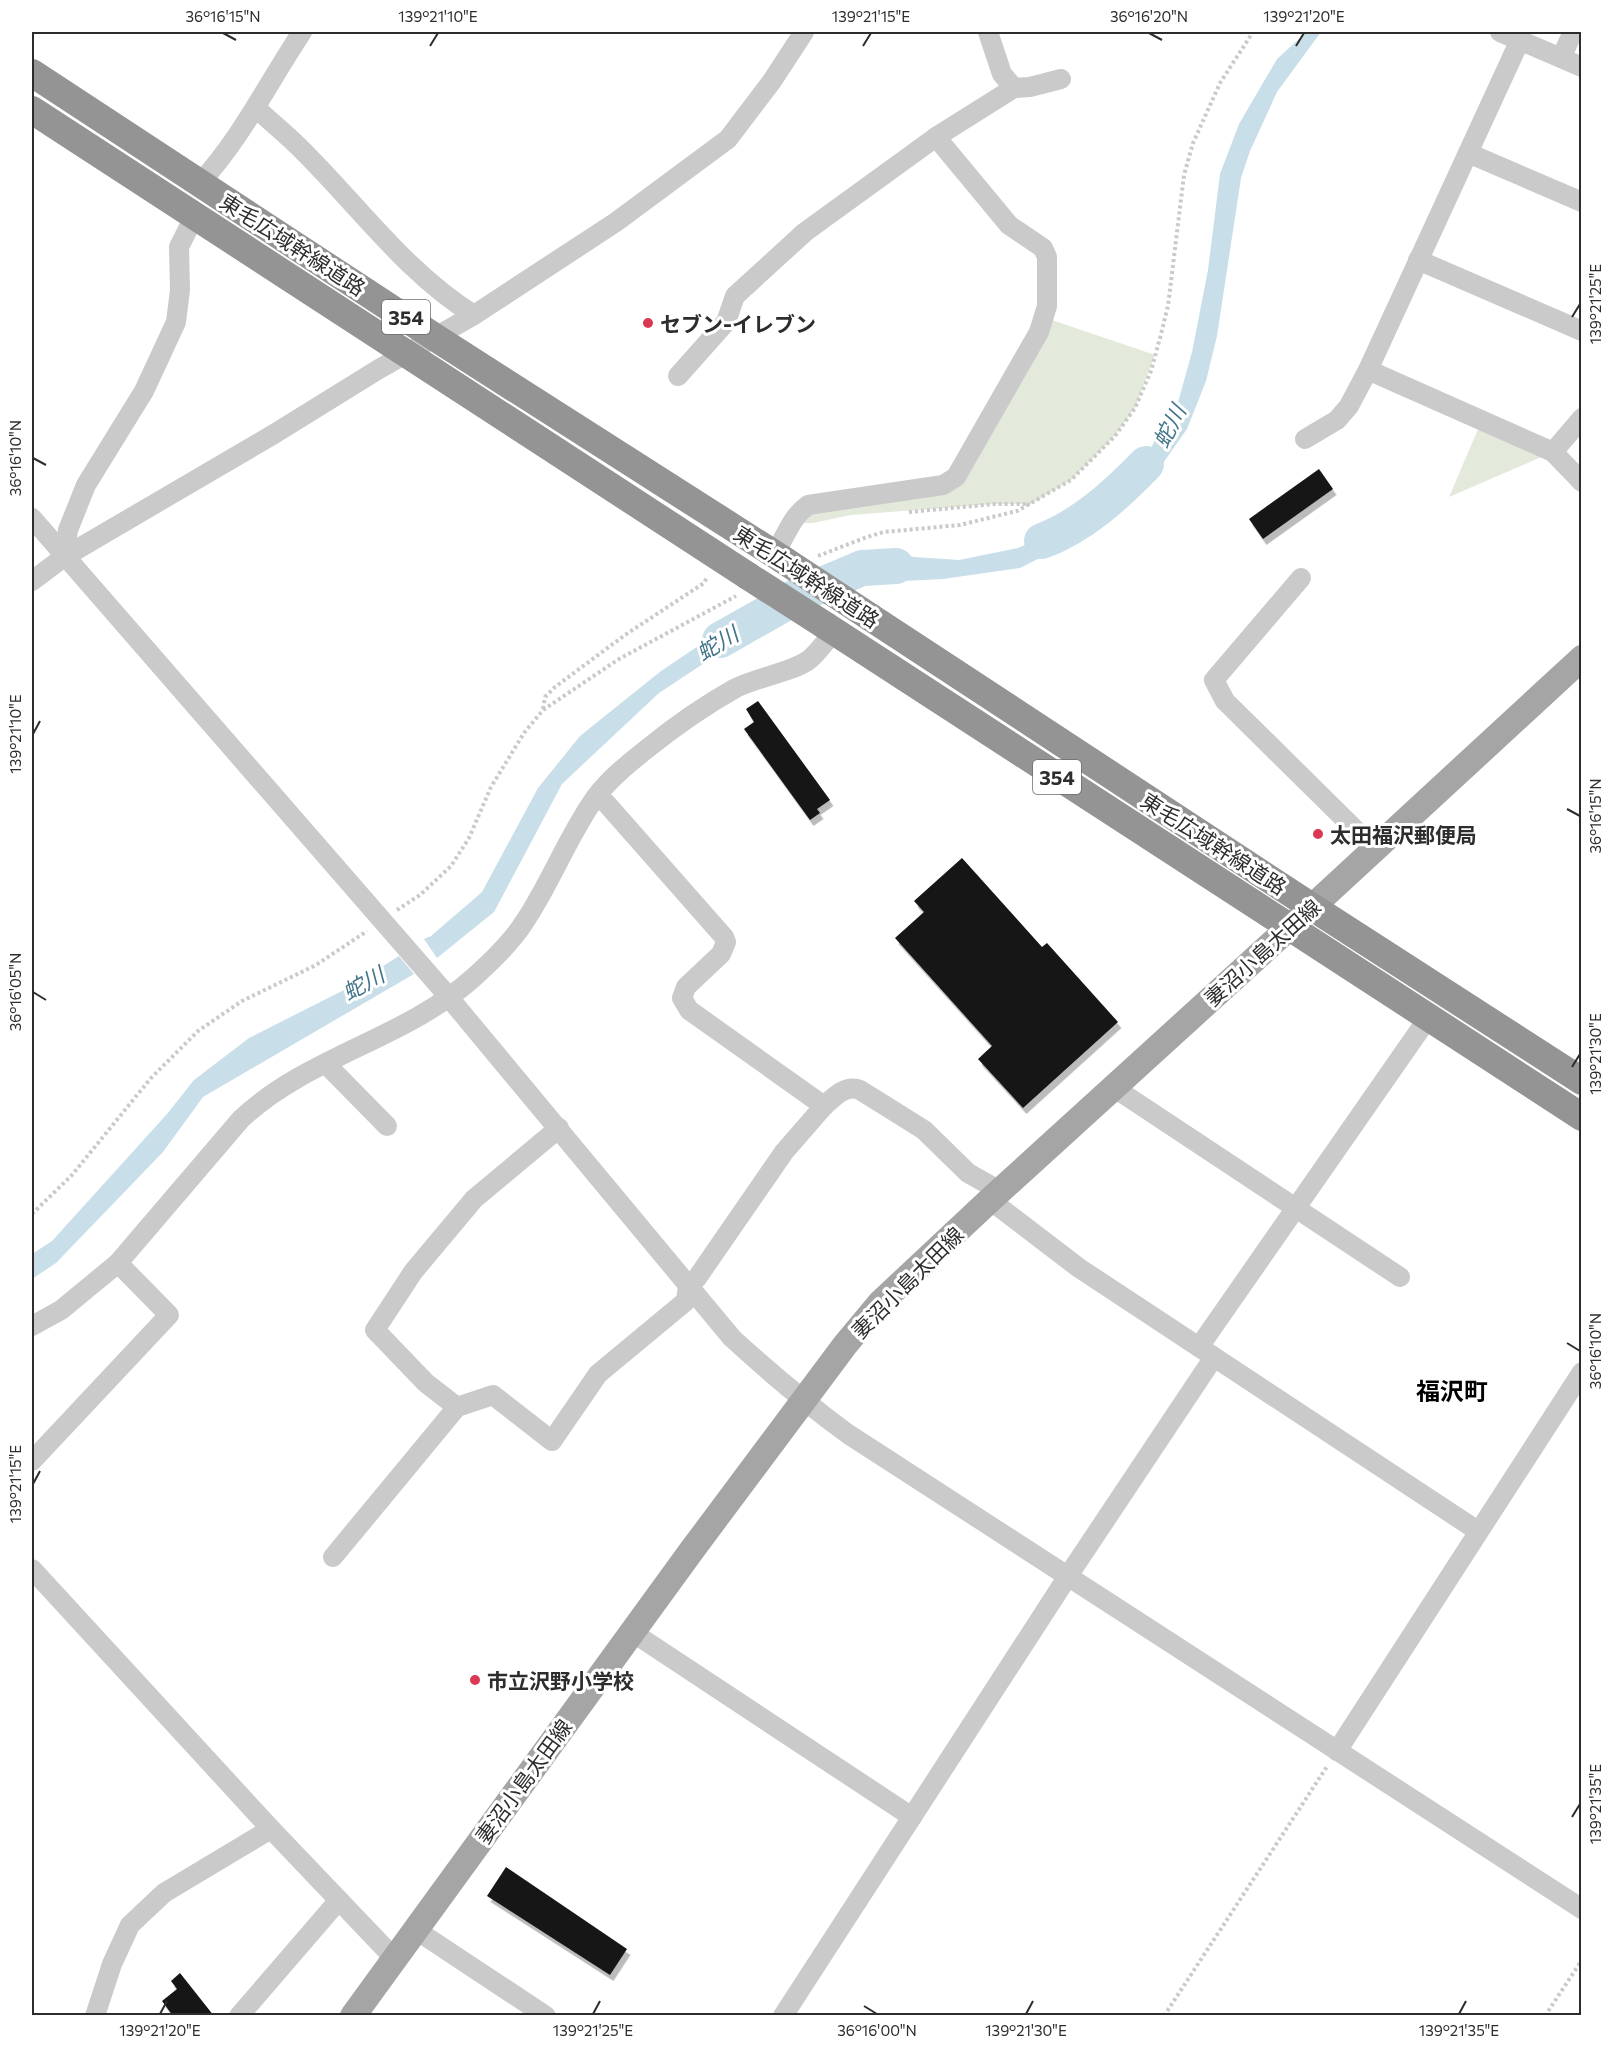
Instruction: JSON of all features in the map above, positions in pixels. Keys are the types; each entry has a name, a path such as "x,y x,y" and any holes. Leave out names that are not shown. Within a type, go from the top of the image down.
{"highway":[{"name":"東毛広域幹線道路","path":"32,73 436,338 778,556 1581,1081"},
{"name":"東毛広域幹線道路","path":"32,110 1581,1117"}],"main road":[{"name":"妻沼小島太田線","path":"353,2016 632,1632 845,1345 880,1303 1581,658"}],"street":[{"path":"200,183 224,156 302,32"},
{"path":"32,580 64,557 474,315 616,222 728,139 772,81 804,32"},
{"path":"988,32 1002,74 1014,88"},
{"path":"1500,32 1581,67"},
{"path":"1561,58 1573,32"},
{"path":"1305,439 1337,420 1349,406 1368,370 1520,40"},
{"path":"678,376 726,322 735,296 805,232 936,137 1014,88 1061,80"},
{"path":"256,108 301,148 375,229 447,299 474,315"},
{"path":"778,556 797,513 808,505 943,485 956,477 1039,332 1047,306 1047,257 1043,248 1010,225 936,137"},
{"path":"1468,153 1581,202"},
{"path":"64,557 68,530 86,485 144,391 176,322 180,290 179,247 194,217"},
{"path":"1418,260 1581,331"},
{"path":"1368,370 1553,452 1581,482"},
{"path":"1553,452 1581,418"},
{"path":"32,518 381,924 445,993 732,1338 804,1402 848,1434 1581,1909"},
{"path":"1301,578 1214,680 1225,700 1375,849"},
{"path":"32,1326 61,1310 118,1263 241,1119 281,1087 435,1007 445,993 473,978 525,922 582,818 596,797 639,755 694,715 735,689 808,660 823,646 830,629"},
{"path":"596,797 606,803 724,937 726,942 721,954 686,987 682,998 685,1005 824,1106"},
{"path":"783,2016 1068,1576 1295,1207 1428,1018"},
{"path":"326,1064 387,1126"},
{"path":"333,1557 457,1407 494,1395 552,1441 598,1374 686,1300 688,1286 697,1278 784,1152 824,1106 846,1089 853,1087 924,1130 968,1173 1079,1268 1478,1531"},
{"path":"1113,1087 1400,1277"},
{"path":"457,1407 426,1383 375,1330 413,1272 474,1199 559,1128"},
{"path":"32,1461 169,1315 118,1263"},
{"path":"1337,1751 1581,1372"},
{"path":"32,1569 395,1959"},
{"path":"632,1632 912,1817"},
{"path":"95,2016 112,1964 130,1925 164,1893 272,1829"},
{"path":"239,2016 339,1900"},
{"path":"416,1930 546,2016"}],"path":[{"path":"906,512 995,504 1031,504"},
{"path":"543,710 545,697 555,687 625,635 704,583 708,576"},
{"path":"32,1214 72,1175 151,1078 198,1031 242,1001 316,966 381,924"},
{"path":"1164,2016 1337,1751"},
{"path":"1545,2016 1581,1959"}],"green space":[{"path":"1052,320 1155,355 1135,408 1113,438 1071,480 1031,504 995,504 851,515 813,523 791,523 797,513 948,488 970,473"},
{"path":"1482,420 1553,452 1449,497"}],"water":[{"path":"1303,32 1321,32 1277,92 1250,151 1241,178 1217,336 1206,381 1187,429 1149,483 1104,525 1020,568 943,579 885,582 866,586 834,565 900,556 959,560 1018,548 1077,522 1117,495 1146,458 1161,428 1172,424 1192,352 1208,270 1220,174 1239,124 1277,59 1300,38"},
{"path":"752,610 768,621 659,693 562,784 494,912 437,958 424,939 431,936 482,892 538,788 580,736 661,671"},
{"path":"399,956 414,974 203,1097 163,1152 56,1263 32,1279 32,1254 52,1241 167,1114 194,1080 249,1038 348,988"}],"building":[{"path":"1319,469 1333,489 1263,539 1249,519"},
{"path":"758,701 830,800 817,809 820,813 810,820 744,729 754,722 746,709"},
{"path":"962,858 1042,947 1047,943 1118,1022 1023,1108 978,1059 992,1046 895,938 924,912 914,901"},
{"path":"506,1867 627,1949 610,1975 487,1896"},
{"path":"180,1973 214,2016 173,2016 162,2001 177,1989 171,1981"}],"waterway":[{"name":"蛇川","path":"1042,541 1057,535 1098,509 1146,464"},
{"name":"蛇川","path":"720,640 803,593 862,568 896,566"}],"place":[{"name":"セブン-イレブン","path":"648,323"},
{"name":"太田福沢郵便局","path":"1318,834"},
{"name":"市立沢野小学校","path":"475,1680"}],"district":[{"name":"福沢町","path":"1452,1390"}]}
